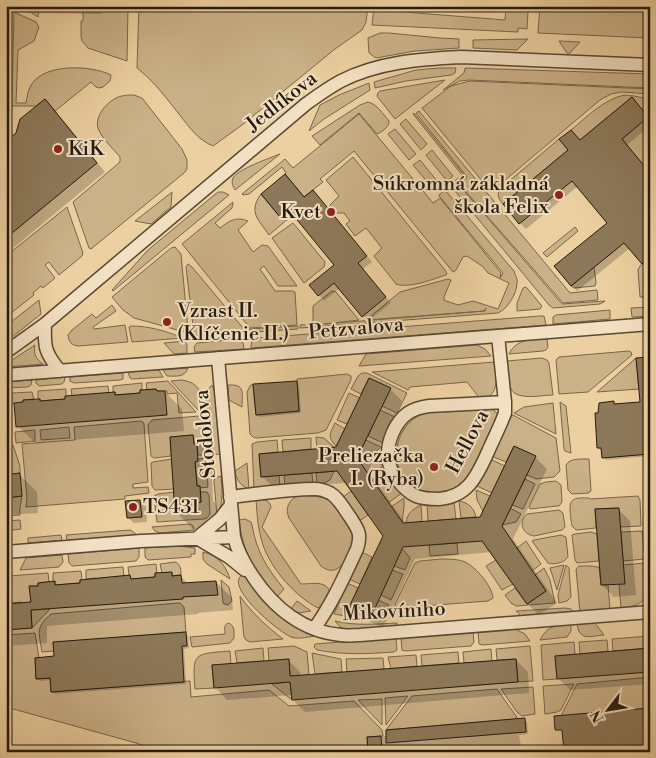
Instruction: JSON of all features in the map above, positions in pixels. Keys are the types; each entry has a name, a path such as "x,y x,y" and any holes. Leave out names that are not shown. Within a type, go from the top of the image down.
{"street":[{"name":"Jedlíkova","path":"6,352 45,324 300,109 342,80 385,66 434,58 650,65"},
{"path":"45,324 46,350 60,371"},
{"name":"Petzvalova","path":"6,375 650,324"},
{"name":"Hellova","path":"498,336 506,402 505,413 475,478 464,490 444,498 416,496 398,480 388,457 390,439 402,418 408,413 420,407 506,402"},
{"name":"Stodolova","path":"218,358 234,537"},
{"path":"197,538 216,523 224,514 230,501 282,492 321,490 337,498 356,526 360,535 360,542 334,598 314,629"},
{"path":"6,552 141,541 234,537"},
{"name":"Mikovíniho","path":"234,537 240,557 275,604 289,616 314,629 341,635 650,612"},
{"path":"197,538 229,558 254,578"}],"shaded area":[{"path":"21,6 39,6 38,17"},
{"path":"83,6 128,6 127,61 88,48 82,41 81,21 83,21"},
{"path":"139,6 368,6 366,22 362,30 335,49 242,125 213,146 194,133 160,90 137,68"},
{"path":"374,6 378,6 379,10 505,20 506,7 516,8 528,12 527,29 518,28 518,32 372,25"},
{"path":"540,6 650,6 650,38 538,33"},
{"path":"14,12 36,22 39,27 34,41 18,50 16,103 26,103 30,87 37,78 57,70 68,68 92,69 111,75 110,81 99,88 91,82 55,111 45,99 36,106 12,106"},
{"path":"380,33 459,39 459,48 415,51 376,58 369,53 368,38"},
{"path":"528,39 517,50 473,48 473,40"},
{"path":"559,41 580,42 570,53 567,53"},
{"path":"456,68 455,73 451,75 406,81 375,88 374,82 416,70"},
{"path":"465,68 650,74 650,88 469,80 460,81 443,90 464,73"},
{"path":"445,80 395,119 377,96 380,91"},
{"path":"470,81 650,89 650,94 622,92 611,94 600,100 498,186 492,188 487,187 422,108 451,86"},
{"path":"369,83 370,90 324,119 309,131 320,105"},
{"path":"134,95 142,98 182,149 187,160 187,169 91,249 89,248 73,202 120,162 120,157 99,131 98,118 104,108 117,97"},
{"path":"624,95 650,99 650,173 622,139 648,117 632,97 580,140 571,130 602,105"},
{"path":"368,102 377,107 389,121 387,127 381,132 377,134 359,113 320,145 312,136 360,105"},
{"path":"419,111 570,293 597,290 598,300 563,303 460,185 467,177 416,113"},
{"path":"414,113 466,177 459,185 562,304 605,301 600,304 553,308 549,305 450,185 462,175"},
{"path":"359,114 433,203 440,198 501,273 500,278 503,273 439,196 445,190 514,271 517,287 511,300 502,311 498,313 300,328 300,325 313,324 313,306 332,291 336,292 359,320 324,324 485,311 486,308 484,311 366,320 400,292 448,279 451,280 444,300 458,305 473,301 498,309 509,283 488,273 482,266 467,256 463,257 453,272 354,151 320,179 323,182 304,197 285,174 282,167 249,194 242,194 285,159 293,168"},
{"path":"406,119 427,144 421,150 400,124"},
{"path":"395,129 416,154 409,160 388,134"},
{"path":"559,139 568,150 503,204 498,196 501,188"},
{"path":"432,150 453,176 447,181 426,155"},
{"path":"280,154 235,190 232,181 241,171"},
{"path":"353,157 445,270 446,275 414,284 396,284 374,256 382,248 366,228 355,236 346,224 350,221 344,213 336,213 330,205 339,196 326,180"},
{"path":"420,160 441,186 435,191 413,165"},
{"path":"172,192 171,207 151,224 135,221"},
{"path":"218,192 229,195 112,290 148,250"},
{"path":"261,194 280,217 285,213 289,218 269,235 258,220 255,211 257,200"},
{"path":"233,202 232,208 215,223 220,228 233,220 248,221 238,230 253,252 262,245 268,246 297,286 278,286 264,266 260,269 275,291 295,292 297,325 250,328 182,244"},
{"path":"67,207 83,253 82,256 59,275 49,262 45,265 55,278 43,288 41,286 33,293 34,295 6,317 6,256"},
{"path":"293,223 325,262 324,267 304,283 272,238"},
{"path":"575,227 578,231 547,257 543,253"},
{"path":"175,247 181,254 188,333 134,318 123,310 112,297 171,248"},
{"path":"649,258 650,297 640,297 638,270"},
{"path":"188,264 243,328 242,333 198,336 194,334 186,267"},
{"path":"594,267 595,286 574,288 571,286"},
{"path":"525,287 542,306 540,309 517,311 517,303"},
{"path":"39,300 41,314 6,342 6,326"},
{"path":"112,305 116,311 93,327 94,329 125,325 128,342 78,346 71,343 68,335 72,330 92,314 96,318"},
{"path":"650,307 650,316 632,317 631,308"},
{"path":"610,310 610,319 553,324 553,317 556,315"},
{"path":"544,316 546,325 251,348 252,342 257,338"},
{"path":"298,326 298,329 255,332 249,329"},
{"path":"129,327 157,329 183,338 132,342"},
{"path":"238,339 243,343 244,349 195,352 194,347 197,343"},
{"path":"547,339 548,347 546,350 509,354 520,342"},
{"path":"185,341 187,353 174,354 164,343"},
{"path":"35,345 34,351 36,356 43,364 6,367 6,364"},
{"path":"477,345 485,349 491,356 359,366 366,354"},
{"path":"629,351 632,355 588,392 559,394 556,360 559,357"},
{"path":"542,358 549,363 553,395 524,396 514,393 510,387 507,361"},
{"path":"636,358 639,389 597,392"},
{"path":"494,362 496,385 492,394 481,400 467,382 410,387 408,390 372,372"},
{"path":"188,368 182,375 176,376 167,376 163,370"},
{"path":"159,370 163,377 132,379 128,372"},
{"path":"123,373 123,379 120,380 74,383 70,381 70,377"},
{"path":"362,373 367,373 407,393 397,413 382,406 390,388 369,378 361,394 351,389 358,376"},
{"path":"347,374 351,376 351,380 326,430 318,433 256,438 250,434 247,392 253,384 256,415 299,411 297,379"},
{"path":"65,377 62,384 39,386 36,383 36,380"},
{"path":"32,380 31,385 28,387 6,388 6,382"},
{"path":"182,380 193,383 197,388 202,404 201,410 198,410 171,381"},
{"path":"168,381 196,412 179,413 177,393 167,394 167,391 147,390 146,383"},
{"path":"142,383 140,393 115,395 115,392 113,392 113,386"},
{"path":"212,385 215,393 220,454 211,455 206,391"},
{"path":"228,385 238,386 242,390 242,407 229,400"},
{"path":"108,386 109,393 72,396 71,389"},
{"path":"66,389 65,399 41,401 38,399 38,391"},
{"path":"32,392 34,399 23,400 23,402 13,404 12,393"},
{"path":"8,393 11,427 6,428 6,394"},
{"path":"349,393 360,398 347,424 337,420"},
{"path":"560,402 566,406 571,453 564,449"},
{"path":"553,403 556,434 514,413 524,407"},
{"path":"492,409 498,416 472,472 458,487 442,493 425,492 417,489 404,478 399,470 397,461 398,443 401,434 412,420 423,413"},
{"path":"380,410 395,417 383,443 368,436"},
{"path":"513,415 556,438 560,471 554,477 536,479 527,475 514,446 506,462 491,456 508,421"},
{"path":"199,416 203,419 206,455 198,455 197,444 194,444 193,435 170,437 171,456 154,458 151,456 148,425 152,420"},
{"path":"141,421 144,424 148,482 133,484 133,488 148,487 149,493 125,496 125,499 26,507 27,499 22,444 75,440 74,427"},
{"path":"335,423 345,429 336,446 331,440 330,435"},
{"path":"69,427 70,438 41,440 40,430"},
{"path":"35,430 35,441 16,443 15,432"},
{"path":"316,437 324,438 335,448 317,449"},
{"path":"311,438 311,449 283,452 282,440"},
{"path":"277,440 278,452 259,454 261,477 279,475 280,487 254,489 252,444"},
{"path":"366,440 381,447 375,453 359,454"},
{"path":"13,445 20,466 20,473 12,474 11,471 6,472 6,446"},
{"path":"206,458 208,487 200,488 200,486 197,486 195,462 198,459"},
{"path":"172,459 174,489 155,490 152,486 151,463"},
{"path":"490,459 505,466 492,493 477,486"},
{"path":"589,459 591,491 589,493 572,494 568,490 566,465 573,460"},
{"path":"359,461 374,461 383,466 369,476"},
{"path":"650,461 650,489 646,489 644,462"},
{"path":"247,463 249,489 239,482 235,471"},
{"path":"386,470 402,493 388,503 372,480"},
{"path":"334,471 330,480 317,484 316,473"},
{"path":"312,473 313,485 285,487 284,475"},
{"path":"221,476 222,501 217,515 214,481 215,478"},
{"path":"525,479 535,484 523,509 512,505"},
{"path":"556,481 561,485 562,502 559,506 530,509 529,507 540,484"},
{"path":"476,490 490,496 483,511 477,500"},
{"path":"351,491 368,515 358,522 342,498"},
{"path":"174,492 176,513 198,512 198,503 201,502 200,492 207,492 209,495 210,514 204,519 157,522 154,496"},
{"path":"22,496 20,515 6,516 6,498"},
{"path":"298,496 317,496 334,503 350,526 353,536 352,544 346,559 337,569 330,570 321,566 289,518 288,505"},
{"path":"638,496 640,500 641,526 620,527 618,508 595,509 596,528 576,530 572,526 570,505 575,499"},
{"path":"404,498 404,507 402,522 391,507"},
{"path":"256,499 266,500 270,504 271,507 262,527 301,584 322,584 328,588 330,592 325,602 318,608 293,590 272,563 261,539"},
{"path":"459,501 470,506 476,517 461,518"},
{"path":"454,502 456,519 428,521 427,504"},
{"path":"421,505 422,522 406,523 411,512"},
{"path":"510,508 521,514 516,522 502,525"},
{"path":"559,510 563,513 565,527 562,530 534,536 524,530 522,524 527,514"},
{"path":"245,519 251,522 264,560 284,589 276,598 256,571 247,553 239,520"},
{"path":"20,520 21,529 6,531 6,521"},
{"path":"190,524 194,530 160,533 152,527"},
{"path":"130,530 137,535 67,540 66,535"},
{"path":"642,531 645,559 623,561 621,532"},
{"path":"591,532 597,534 599,561 577,563 572,535"},
{"path":"61,535 62,540 28,543 28,538"},
{"path":"561,535 566,537 568,557 559,563 548,563 532,541"},
{"path":"526,541 541,564 532,571 517,548"},
{"path":"457,543 458,554 430,556 429,545"},
{"path":"178,546 195,548 195,554 191,554 191,557 148,560 145,557 145,548"},
{"path":"139,548 139,557 136,561 72,566 69,563 68,554"},
{"path":"402,548 410,558 405,570 394,566"},
{"path":"203,552 220,561 230,579 207,564 203,559"},
{"path":"361,552 372,557 360,584 349,579"},
{"path":"62,555 63,562 59,567 20,570 26,558"},
{"path":"441,559 459,560 469,564 487,583 493,598 488,601 397,608 395,604 415,563"},
{"path":"496,560 513,584 502,590 486,566"},
{"path":"175,562 180,566 181,575 172,576 172,573 162,573 160,564"},
{"path":"645,563 647,588 644,600 639,604 621,608 619,584 623,565"},
{"path":"156,564 157,573 155,573 155,577 131,579 129,576 128,567"},
{"path":"564,565 557,590 550,568"},
{"path":"566,565 569,568 571,597 567,601 559,603 558,595"},
{"path":"579,566 599,567 601,585 608,585 610,609 580,612 576,569"},
{"path":"123,567 124,576 97,581 96,578 86,579 86,570"},
{"path":"544,568 550,580 555,603 516,606 511,603 505,595 515,588 527,604 546,591 535,575"},
{"path":"392,570 403,574 391,600 381,595"},
{"path":"81,571 82,579 80,583 55,585 55,582 53,582 53,573"},
{"path":"48,573 49,582 38,583 38,586 30,586 31,604 12,603 9,576"},
{"path":"242,575 247,578 268,605 281,617 318,636 294,638 276,627 246,599 238,581"},
{"path":"221,580 229,587 232,601 228,605 223,603"},
{"path":"347,583 358,588 350,607 370,617 378,600 389,605 384,613 372,618 334,614"},
{"path":"240,596 260,619 283,639 250,642 246,640 244,637"},
{"path":"297,601 311,611 298,613 290,610"},
{"path":"180,603 184,607 186,632 53,643 54,651 42,652 39,631 42,623 51,614"},
{"path":"50,609 32,628 31,610"},
{"path":"571,609 573,613 521,616 516,611"},
{"path":"335,621 358,624 397,623 397,627 346,630"},
{"path":"594,622 604,635 590,637 580,633 577,623"},
{"path":"228,623 232,625 234,631 234,638 230,643 192,647 190,637 225,634 225,626"},
{"path":"571,624 571,631 567,637 540,640 549,629"},
{"path":"513,628 525,634 530,641 479,644 478,631"},
{"path":"473,632 474,642 471,646 402,650 401,638"},
{"path":"35,633 39,658 35,658 36,679 50,678 51,692 190,681 191,697 269,690 289,706 354,701 382,730 383,736 367,737 368,752 161,752 136,743 6,707 6,635"},
{"path":"649,636 650,648 613,651 612,639"},
{"path":"396,638 397,650 394,652 365,654 327,652 317,650 314,647 315,644"},
{"path":"607,640 608,651 580,654 579,642"},
{"path":"574,642 575,654 555,656 557,679 543,680 541,645"},
{"path":"294,646 307,652 309,675 290,676 289,659 269,661 268,648"},
{"path":"530,646 533,681 518,682 516,659 497,660 496,649"},
{"path":"263,648 264,661 237,663 235,651"},
{"path":"491,649 492,661 464,663 463,652"},
{"path":"230,651 231,664 212,665 214,688 195,689 194,668 198,657 209,653"},
{"path":"458,652 459,663 422,666 421,655"},
{"path":"312,653 341,659 342,672 315,674"},
{"path":"416,655 417,666 391,669 388,657"},
{"path":"383,658 384,669 347,672 346,659"},
{"path":"650,677 650,708 561,716 577,684"},
{"path":"290,682 292,700 272,684"},
{"path":"574,684 561,710 545,714 543,686"},
{"path":"533,687 535,714 522,716 501,689"},
{"path":"497,689 518,719 386,730 412,696"},
{"path":"408,696 386,725 385,698"},
{"path":"382,699 382,725 358,700"}],"building":[{"path":"632,97 648,117 622,139 650,173 650,258 642,264 624,243 571,286 554,266 607,223 572,181 519,224 503,204 568,150 559,139 571,130 580,140"},
{"path":"45,99 97,163 6,238 6,141 16,133 20,119"},
{"path":"285,174 304,197 313,190 367,256 358,263 386,297 362,317 334,283 318,296 309,285 334,265 289,210 280,217 261,194"},
{"path":"650,357 650,454 602,458 601,448 597,448 595,413 598,413 599,403 614,401 614,404 640,402 636,358"},
{"path":"369,378 391,388 357,458 403,523 480,517 514,446 536,456 502,526 546,591 527,604 482,541 403,547 371,617 349,607 383,536 337,471 261,477 259,454 336,447"},
{"path":"297,381 299,411 256,415 253,384"},
{"path":"156,389 157,391 165,391 167,415 16,427 14,403 23,402 23,400 65,399 65,396 115,392 115,395 128,394 140,393 140,390"},
{"path":"193,435 194,444 197,444 198,461 195,462 197,486 200,486 201,502 198,503 199,512 175,513 170,437"},
{"path":"20,473 22,496 6,498 6,475"},
{"name":"TS431","path":"140,500 142,517 127,518 125,501"},
{"path":"619,508 625,584 601,585 595,509"},
{"path":"172,572 172,576 181,575 182,583 216,581 218,595 31,610 32,628 6,630 6,604 31,602 29,586 38,586 38,583 55,581 55,585 80,583 80,580 130,575 131,579 155,577 155,573"},
{"path":"186,632 187,646 182,646 184,682 51,692 50,678 36,679 35,658 54,656 53,642"},
{"path":"650,648 650,672 557,679 555,656"},
{"path":"289,659 290,676 516,659 518,682 292,700 290,682 214,688 212,665"},
{"path":"650,708 650,752 564,752 562,730 555,730 554,716"},
{"path":"525,718 526,732 386,743 386,730"},
{"path":"381,736 382,752 368,752 367,737"}],"place":[{"name":"KiK","path":"58,149"},
{"name":"Súkromná základná škola Felix","path":"559,195"},
{"name":"Kvet","path":"331,212"},
{"name":"Vzrast II. (Klíčenie II.)","path":"167,322"},
{"name":"Preliezačka I. (Ryba)","path":"434,467"},
{"name":"TS431","path":"133,507"}]}
